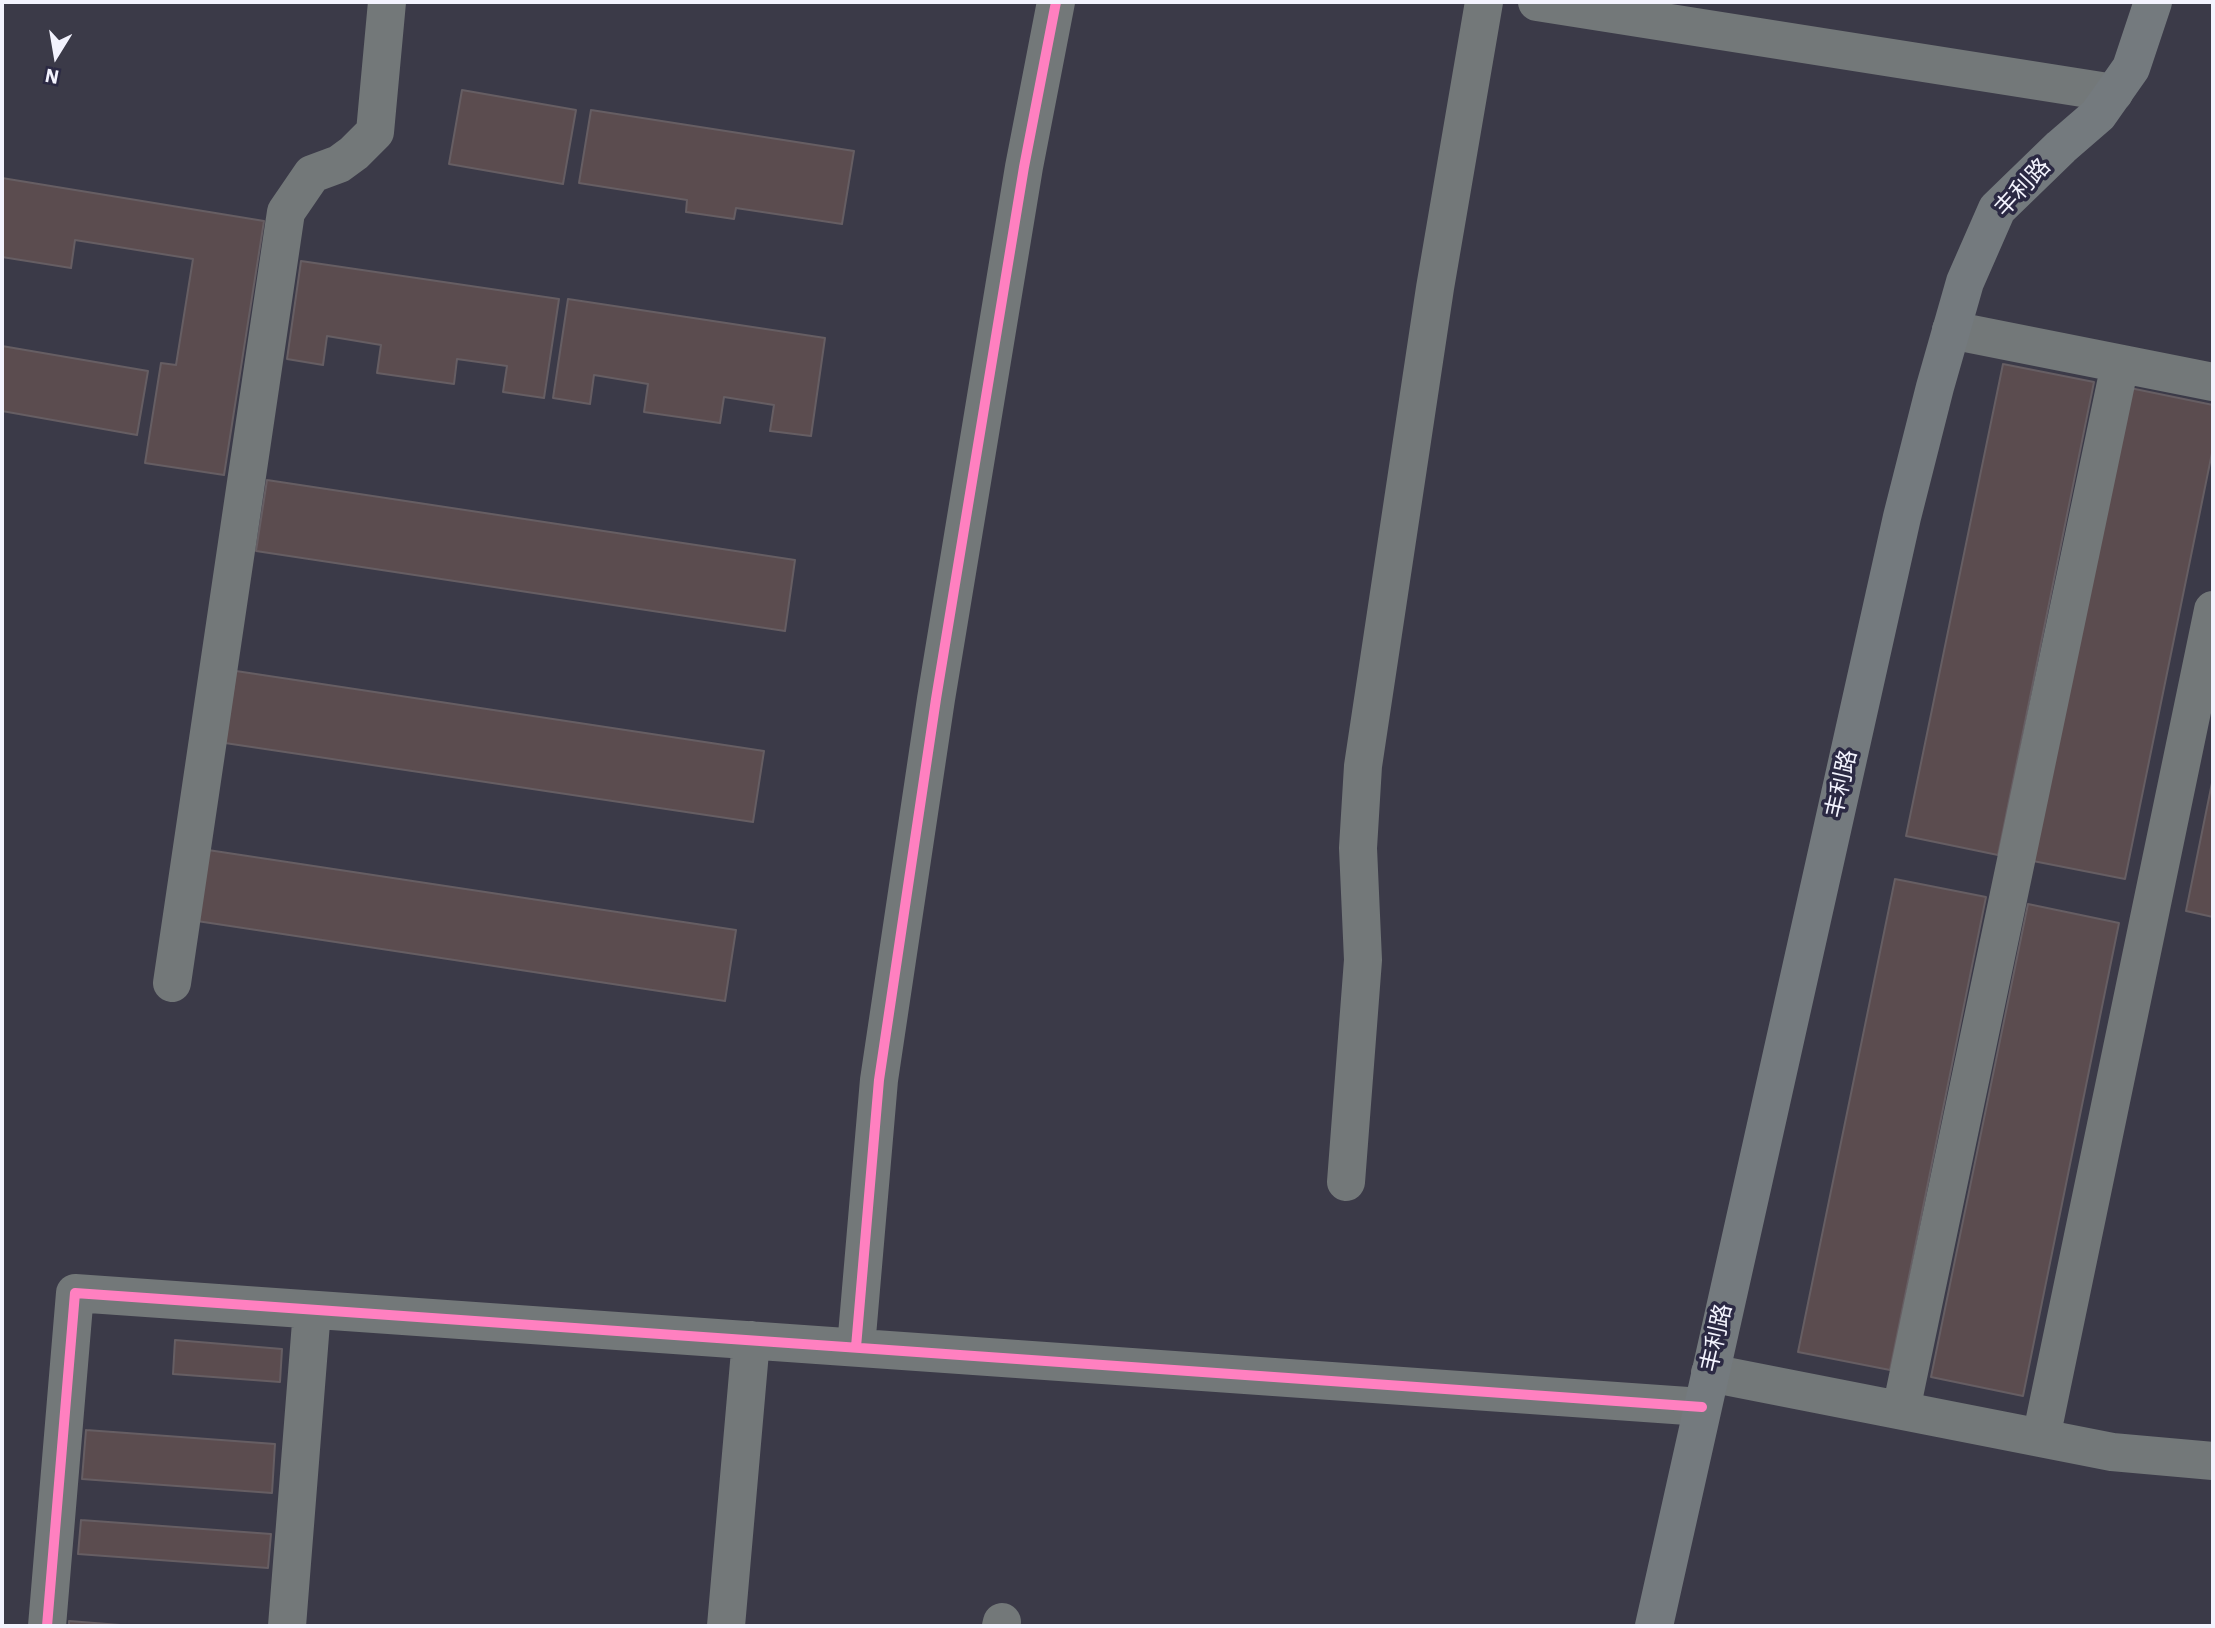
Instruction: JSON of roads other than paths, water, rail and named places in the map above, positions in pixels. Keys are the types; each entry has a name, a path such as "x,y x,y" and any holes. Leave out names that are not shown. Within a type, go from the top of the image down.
{"main road":[{"name":"丰利路","path":"1654,1626 1902,517 1965,282 1997,209 2098,115 2131,68 2153,2"}],"street":[{"path":"172,983 286,212 312,174 339,164 355,153 375,132 387,2"},
{"path":"856,1347 883,1052 936,699 1024,167 1056,2"},
{"path":"1346,1182 1363,960 1357,848 1363,766 1435,288 1484,2"},
{"path":"1536,2 2114,93"},
{"path":"1951,330 2213,382"},
{"path":"1901,1410 2120,364"},
{"path":"2041,1438 2213,610"},
{"path":"47,1626 75,1293 856,1347 1706,1390 1901,1410 2112,1452 2213,1461"},
{"path":"287,1626 312,1310"},
{"path":"726,1626 751,1340"}]}
